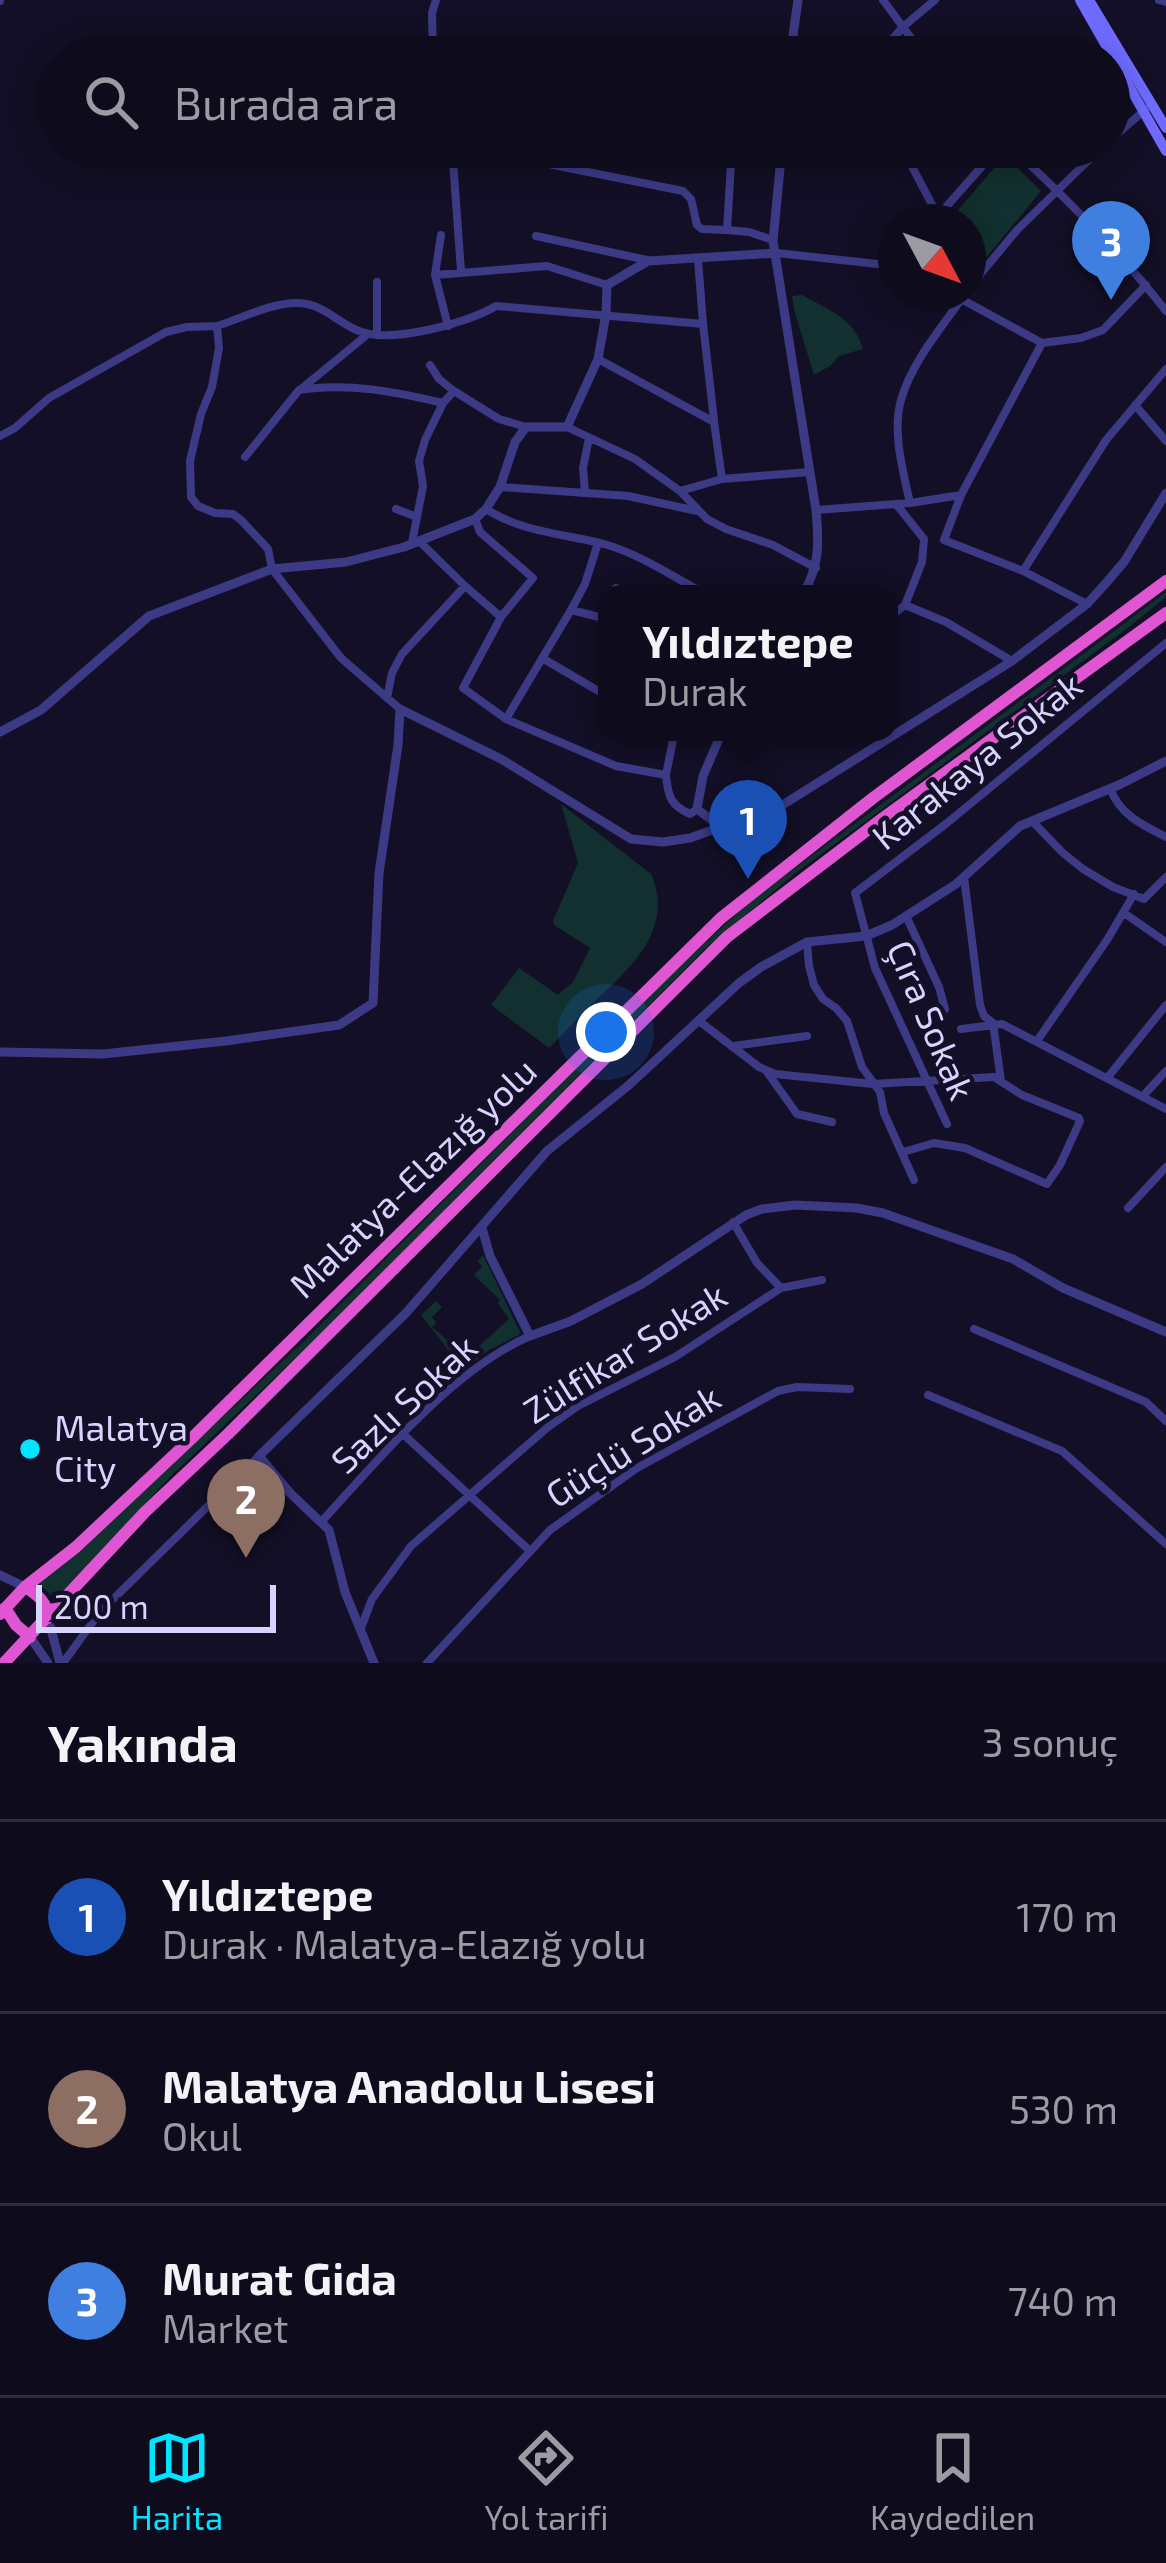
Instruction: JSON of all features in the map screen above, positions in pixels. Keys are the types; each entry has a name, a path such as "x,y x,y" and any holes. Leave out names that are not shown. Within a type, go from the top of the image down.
{"highway":[{"name":"Malatya-Elazığ yolu","path":"2,1606 76,1547 190,1439 722,918 873,798 1166,581"},
{"path":"4,1663 135,1522 727,938 1163,613"},
{"path":"25,1587 45,1605 48,1618"},
{"path":"2,1606 30,1637"}],"main road":[{"path":"1088,2 1107,36"},
{"path":"1130,76 1166,152"},
{"path":"1148,107 1166,128"}],"street":[{"path":"433,36 436,0"},
{"path":"793,36 798,0"},
{"path":"883,0 911,36"},
{"path":"895,36 935,0"},
{"path":"1088,2 1106,0"},
{"path":"1130,122 1148,107"},
{"path":"453,168 460,272"},
{"path":"568,168 683,191 702,229 749,232 773,241"},
{"path":"727,230 731,168"},
{"path":"780,168 773,241 820,551 808,585"},
{"path":"913,168 930,204"},
{"path":"950,204 981,168"},
{"path":"1034,168 1166,311"},
{"path":"986,264 1079,168"},
{"path":"440,235 435,275 448,326"},
{"path":"536,236 648,261 777,253 878,264"},
{"path":"698,259 722,479"},
{"path":"435,275 547,266 607,285 648,261"},
{"path":"245,457 299,390 373,334 377,282"},
{"path":"567,427 598,359 607,285"},
{"path":"986,309 1042,343 1081,338 1102,330 1146,285"},
{"path":"0,436 49,398 166,332 217,326 294,303 314,305 360,332 373,334 435,330 476,318 496,306 703,324"},
{"path":"910,503 898,426 901,400 950,312"},
{"path":"217,326 219,349 212,387 190,460 191,497 198,506 241,520 268,549 272,569 341,658 400,709 501,759 631,839 663,842 691,838 784,804 884,741"},
{"path":"944,540 961,495 1042,343"},
{"path":"598,359 714,422"},
{"path":"430,365 454,392 499,419 526,427 567,427 635,459 726,529 773,545 816,568"},
{"path":"1023,571 1088,466 1166,369"},
{"path":"299,390 352,387 443,403"},
{"path":"416,542 424,440 454,392"},
{"path":"1135,405 1166,441"},
{"path":"0,732 41,710 149,616 272,569 346,562 475,519 500,487 515,442 526,427"},
{"path":"586,492 583,468 589,438"},
{"path":"680,491 722,479 808,472"},
{"path":"500,487 628,496 698,511"},
{"path":"898,732 1012,661 1088,604 1124,562 1166,493"},
{"path":"816,510 961,495"},
{"path":"896,504 924,539 922,562 905,605 898,611"},
{"path":"396,509 417,517"},
{"path":"487,509 530,528 633,556 689,585"},
{"path":"475,519 480,532 533,578 501,617 463,688 506,719 616,766 666,775"},
{"path":"924,539 944,540 1023,571 1088,604"},
{"path":"416,542 501,617"},
{"path":"506,719 585,584 598,543"},
{"path":"387,698 402,654 465,586"},
{"path":"905,605 946,622 1012,661"},
{"path":"571,610 598,617"},
{"name":"Karakaya Sokak","path":"866,936 855,893 1166,643"},
{"path":"542,658 598,691"},
{"path":"0,1052 103,1054 226,1040 339,1025 374,1003 379,873 400,709"},
{"path":"673,741 666,775 668,795 676,808 690,814 697,809 703,776 718,741"},
{"path":"62,1663 100,1612 406,1312 548,1151 615,1098 760,967 808,942 866,936 892,925 940,896 1020,826 1166,761"},
{"path":"1110,788 1116,804 1166,837"},
{"path":"697,809 721,826"},
{"path":"1032,820 1063,854 1113,887 1144,899 1166,877"},
{"path":"964,877 983,1016 1166,1109"},
{"path":"1037,1041 1134,894"},
{"path":"1124,913 1166,942"},
{"path":"905,915 945,1009"},
{"name":"Çıra Sokak","path":"866,936 875,968 947,1124"},
{"path":"808,942 811,977 823,999 847,1021 862,1067 880,1092 914,1180"},
{"path":"1108,1077 1166,1006"},
{"path":"699,1021 766,1072 797,1114 832,1122"},
{"path":"961,1029 993,1023"},
{"path":"993,1023 1001,1081"},
{"path":"732,1047 808,1036"},
{"path":"1143,1096 1166,1071"},
{"path":"766,1072 874,1084 994,1077 1022,1095 1079,1118 1080,1125 1047,1184 965,1148 934,1143 903,1152"},
{"path":"528,1136 548,1151"},
{"path":"1128,1208 1166,1167"},
{"path":"482,1228 490,1256 530,1336 571,1321 642,1284 746,1215 776,1207 832,1206 871,1209 1012,1259 1063,1288 1166,1332"},
{"name":"Zülfikar Sokak","path":"733,1222 758,1263 782,1288"},
{"name":"Zülfikar Sokak","path":"361,1628 372,1599 411,1546 565,1414 674,1357 782,1288 822,1280"},
{"path":"974,1329 1146,1402 1166,1421"},
{"name":"Sazlı Sokak","path":"322,1521 403,1434 480,1362 530,1336"},
{"name":"Güçlü Sokak","path":"427,1663 550,1530 637,1468 771,1394 797,1387 850,1389"},
{"path":"928,1395 1062,1451 1166,1543"},
{"path":"403,1434 530,1551"},
{"path":"259,1456 329,1530 345,1592 374,1663"},
{"path":"0,1574 25,1587"},
{"path":"48,1618 62,1663"},
{"path":"30,1637 48,1663"}],"green space":[{"path":"994,168 1018,168 1041,191 986,258 986,204 963,204"},
{"path":"802,295 847,322 863,349 839,356 814,375 794,310 792,296"},
{"path":"1166,592 1166,597 1129,627 797,872 706,948 311,1343 170,1477 55,1599 39,1584 306,1339 646,998 747,904"},
{"path":"561,804 651,874 657,912 635,961 549,1048 491,1005 519,968 558,995 573,982 590,948 553,921 578,863"},
{"path":"483,1255 521,1334 464,1370 421,1315 436,1301 442,1307 432,1317 436,1323 432,1327 467,1357 509,1319 500,1300 474,1275 482,1267 478,1261"}],"place":[{"name":"Murat Gida","path":"1111,300"},
{"name":"Yıldıztepe","path":"748,879"},
{"name":"Malatya City","path":"30,1449"},
{"name":"Malatya Anadolu Lisesi","path":"246,1558"}]}
